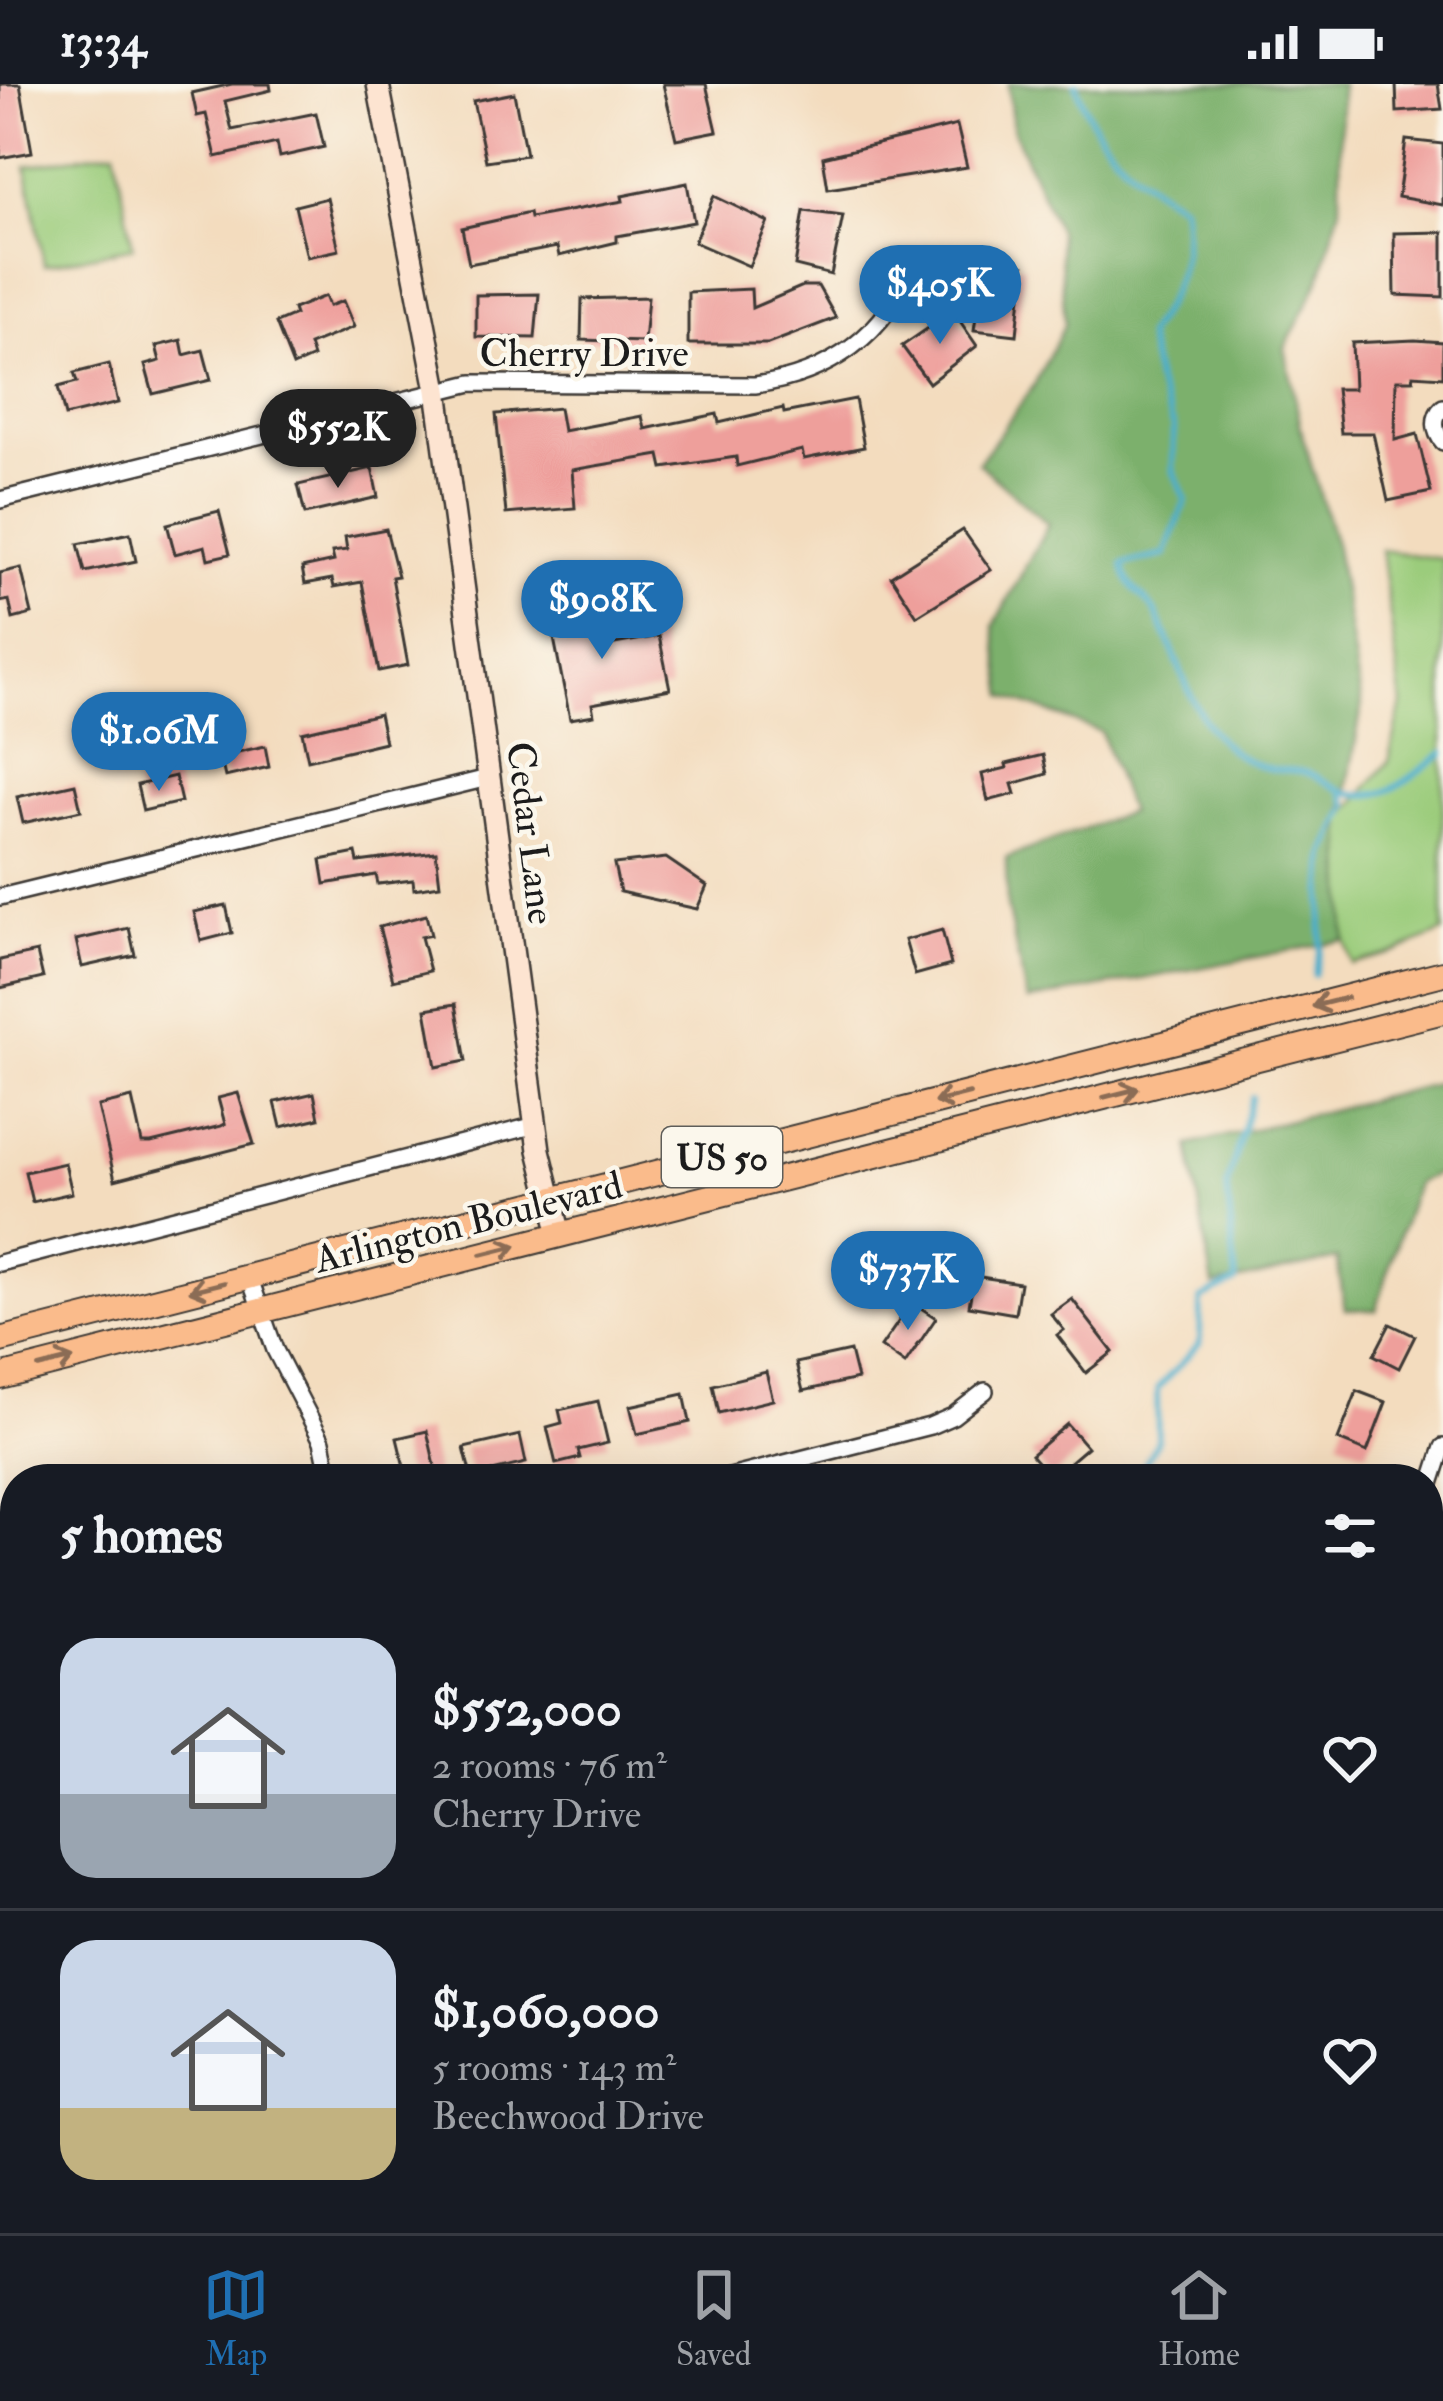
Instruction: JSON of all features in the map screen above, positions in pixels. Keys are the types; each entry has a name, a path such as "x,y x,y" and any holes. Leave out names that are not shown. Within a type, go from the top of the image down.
{"main road":[{"name":"Cedar Lane","path":"378,84 436,390 536,1125 560,1235"},
{"name":"Arlington Boulevard","path":"0,1340 1443,973"},
{"name":"Arlington Boulevard","path":"0,1377 1443,1011"}],"street":[{"name":"Cherry Drive","path":"0,500 436,390 505,380 755,385 784,381 811,372 859,343 895,300 912,262"},
{"path":"1443,407 1435,421 1443,442"},
{"path":"0,897 488,778"},
{"path":"0,1263 536,1125"},
{"path":"249,1276 259,1311 322,1441 327,1464"},
{"path":"781,1464 930,1426 952,1416 985,1390"}],"green space":[{"path":"1008,84 1341,84 1340,207 1320,279 1285,348 1303,438 1336,547 1362,706 1342,818 1345,940 1027,1001 1007,906 1006,858 1129,812 1101,732 1005,696 994,626 1048,524 978,463 1033,387 1065,324 1058,231 1013,130"},
{"path":"115,150 133,247 44,265 26,166"},
{"path":"1381,550 1443,559 1443,932 1351,964 1345,940 1342,818 1389,761 1402,704"},
{"path":"1443,1082 1443,1171 1416,1183 1376,1310 1345,1309 1337,1259 1213,1286 1189,1145"}],"building":[{"path":"0,84 20,84 32,152 0,158"},
{"path":"232,84 270,84 271,90 225,101 232,130 316,113 324,147 280,157 277,143 216,157 206,114 197,116 192,93"},
{"path":"663,84 706,84 717,131 676,139"},
{"path":"1396,84 1438,84 1442,109 1397,112"},
{"path":"514,93 526,155 486,161 473,101"},
{"path":"957,125 967,167 828,189 823,157"},
{"path":"1406,140 1443,144 1443,205 1398,197"},
{"path":"687,183 694,222 617,236 617,242 559,256 557,247 469,264 462,228 529,213 530,218 623,201 622,196"},
{"path":"714,196 768,222 749,266 694,242"},
{"path":"327,198 339,250 307,257 295,206"},
{"path":"804,211 843,216 831,275 795,266"},
{"path":"1443,232 1443,297 1395,295 1394,233"},
{"path":"984,263 1024,266 1017,335 974,330"},
{"path":"803,286 818,286 836,318 768,344 688,344 688,292 751,289 752,308"},
{"path":"539,294 535,338 476,337 476,295"},
{"path":"325,296 329,306 343,301 354,327 309,345 313,357 293,366 276,323 295,315 293,309"},
{"path":"648,297 644,342 581,340 582,299"},
{"path":"953,311 977,346 929,383 902,346"},
{"path":"181,340 184,355 203,350 211,380 153,394 145,365 160,361 156,346"},
{"path":"1443,342 1443,377 1413,375 1413,380 1396,380 1395,440 1417,434 1431,492 1388,501 1373,433 1341,433 1336,389 1354,389 1352,343"},
{"path":"109,364 118,403 65,416 58,387 77,382 74,373"},
{"path":"855,399 864,447 804,459 802,450 737,466 736,457 663,468 660,455 572,470 575,508 506,514 496,414 559,408 563,431 642,416 645,429 717,414 719,423 783,408 784,413"},
{"path":"372,468 378,497 305,514 298,485"},
{"path":"219,511 230,554 208,559 205,546 175,554 167,524"},
{"path":"386,529 398,576 392,577 408,665 379,671 362,582 334,587 332,579 305,584 302,568 334,561 332,552 347,550 345,537"},
{"path":"963,530 991,570 917,616 891,576"},
{"path":"130,533 136,561 85,572 78,544"},
{"path":"21,568 32,614 13,619 9,600 0,602 0,573"},
{"path":"589,600 598,647 659,636 670,689 592,704 594,715 570,719 548,608"},
{"path":"379,714 385,742 308,760 302,732"},
{"path":"265,746 269,767 225,777 220,756"},
{"path":"1043,755 1047,774 1012,784 1015,794 988,801 982,774"},
{"path":"175,776 181,802 143,811 137,785"},
{"path":"75,784 81,810 23,823 17,797"},
{"path":"436,852 440,885 414,889 413,880 378,884 376,875 325,884 321,860 356,853 358,862"},
{"path":"666,858 707,886 697,909 620,892 614,864"},
{"path":"226,905 232,933 201,941 194,912"},
{"path":"426,915 431,935 421,937 430,971 393,980 379,927"},
{"path":"129,928 135,955 82,967 76,940"},
{"path":"942,930 951,965 915,975 905,940"},
{"path":"37,952 43,978 0,988 0,960"},
{"path":"456,1004 466,1061 436,1067 426,1009"},
{"path":"238,1093 254,1144 115,1180 98,1106 132,1098 142,1143 151,1143 225,1124 218,1098"},
{"path":"314,1093 319,1118 281,1127 275,1102"},
{"path":"65,1163 72,1193 32,1202 25,1172"},
{"path":"974,1276 1020,1283 1015,1314 969,1306"},
{"path":"1072,1299 1113,1352 1086,1373 1057,1335 1064,1330 1051,1314"},
{"path":"912,1302 936,1318 905,1364 881,1347"},
{"path":"1390,1324 1415,1336 1399,1368 1374,1355"},
{"path":"850,1351 857,1379 803,1391 796,1363"},
{"path":"766,1372 773,1400 719,1413 713,1385"},
{"path":"1357,1391 1386,1402 1367,1452 1338,1440"},
{"path":"684,1394 690,1422 637,1434 630,1406"},
{"path":"598,1401 608,1443 578,1450 580,1458 556,1464 547,1427 562,1423 559,1410"},
{"path":"1067,1424 1087,1447 1067,1464 1039,1464 1031,1455"},
{"path":"427,1431 435,1464 403,1464 397,1438"},
{"path":"520,1435 526,1463 468,1464 464,1448"}],"waterway":[{"path":"1076,84 1093,123 1116,155 1182,205 1184,240 1178,273 1146,335 1156,381 1174,427 1173,470 1186,500 1165,555 1123,564 1129,582 1157,616 1196,706 1224,744 1243,758 1267,768 1309,774 1360,795 1398,786 1443,753"},
{"path":"1314,975 1320,952 1326,853 1348,805 1342,791"},
{"path":"1144,1464 1158,1440 1157,1389 1200,1343 1201,1299 1236,1282 1227,1185 1252,1097"}]}
